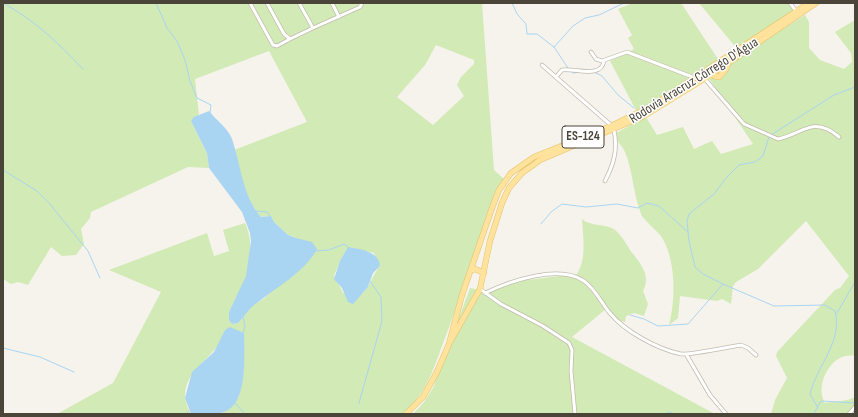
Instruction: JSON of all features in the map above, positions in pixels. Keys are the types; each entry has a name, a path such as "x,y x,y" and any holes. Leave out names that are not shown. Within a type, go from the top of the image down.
{"main road":[{"name":"Rodovia Aracruz Córrego D'Água","path":"406,414 423,397 449,344 480,289 490,241 502,203 509,188 517,178 540,160 613,128 642,112 695,78 710,71 809,3"},
{"name":"Rodovia Aracruz Córrego D'Água","path":"710,71 716,77 721,76 726,70 729,62 816,3"},
{"name":"Rodovia Aracruz Córrego D'Água","path":"449,344 462,295 497,194 511,173 534,157 644,116 704,78 710,71"},
{"path":"470,271 477,270 484,273"},
{"path":"462,295 467,299 474,299"}],"street":[{"path":"250,3 273,45 277,46 360,7 362,3"},
{"path":"267,3 284,34 290,39"},
{"path":"299,3 313,28"},
{"path":"332,3 339,17"},
{"path":"790,3 796,11"},
{"path":"591,52 598,61 604,61 628,52 695,78"},
{"path":"556,77 562,70 597,71 602,67 604,61"},
{"path":"542,65 613,128 617,144 616,157 606,181"},
{"path":"704,78 740,120 752,129 778,138 802,128 819,127 830,130 838,137"},
{"path":"485,293 511,282 539,275 559,274 572,276 589,284 613,318 628,330 647,341 678,353 686,354 741,345 748,348 756,355"},
{"path":"480,289 507,308 564,338 571,345 571,371 575,414"},
{"path":"686,354 710,395 726,414"},
{"path":"849,414 855,407"}],"green space":[{"path":"3,3 482,3 494,170 504,179 426,386 413,404 402,414 216,414 239,397 244,367 244,333 233,329 225,330 213,351 190,378 186,388 186,400 191,414 57,414 113,383 161,292 109,270 207,233 214,256 229,251 223,230 245,223 250,238 248,272 229,312 232,324 238,323 253,305 263,299 307,262 296,238 288,235 273,221 271,216 261,217 255,210 247,194 234,150 307,122 269,51 195,79 199,115 191,121 207,153 209,168 188,167 91,212 90,218 81,229 84,244 76,255 62,256 51,247 28,285 18,282 11,284 3,279","holes":["436,45 474,60 474,64 461,77 457,85 464,96 433,125 397,97 425,65","365,251 374,253 380,266 362,294 343,293 334,275 344,254"]},
{"path":"633,3 681,3 720,62 638,114 610,61 634,49 628,38 632,35 618,9"},
{"path":"699,3 789,3 796,13 738,50"},
{"path":"805,15 809,22 809,48 820,60 844,69 852,62 851,53 835,32 855,20 855,355 842,357 831,365 822,384 822,397 825,403 844,401 855,397 855,414 771,414 775,400 787,378 776,356 777,352 835,290 840,288 849,276 806,221 758,269 736,282 733,286 731,304 722,299 717,301 680,296 678,318 669,325 674,291 670,256 661,236 641,214 636,199 628,159 614,134 646,117 657,135 683,127 694,149 712,141 721,154 753,144 708,77"},
{"path":"582,219 590,223 607,226 615,230 621,237 643,269 646,280 643,291 648,304 644,316 634,313 626,316 625,322 612,319 606,309 572,337 715,414 413,414 424,402 433,388 470,288 484,291 510,282 577,274 583,254"}],"water":[{"path":"209,111 225,128 232,139 246,190 261,217 271,216 274,222 288,235 312,242 317,249 305,265 288,280 254,305 238,323 232,324 229,320 229,312 246,276 251,241 250,233 242,212 209,168 207,153 191,121 194,117"},
{"path":"348,247 373,254 379,261 380,266 373,273 368,287 353,304 348,302 342,288 334,279 340,261"},
{"path":"230,327 244,333 244,374 239,396 234,404 224,412 191,414 185,398 192,372 214,352 225,330"}],"waterway":[{"path":"3,3 26,17 46,33 83,69"},
{"path":"156,3 167,28 177,41 185,60 190,81 197,98 211,105 210,113"},
{"path":"512,3 517,14 526,24 527,34 537,34 554,47 568,68"},
{"path":"554,47 573,26 585,18 599,15 624,3"},
{"path":"570,71 574,73 581,72"},
{"path":"594,72 602,76 618,95 634,108"},
{"path":"771,135 834,95 855,87"},
{"path":"769,137 763,156 755,162 739,165 726,178 714,194 689,214 687,221 689,241 695,267 703,274 723,284 774,306 825,305 835,311 837,322 832,343 813,383 810,394 818,408"},
{"path":"3,170 37,191 49,203 88,251 100,278"},
{"path":"541,224 551,212 562,204 586,207 617,204 638,208 647,203 659,206 688,232"},
{"path":"255,211 267,212 270,216"},
{"path":"315,251 329,250 344,244 348,247"},
{"path":"359,403 382,321 381,297 370,281"},
{"path":"837,313 855,282"},
{"path":"630,315 644,319 658,326 688,324 723,284"},
{"path":"243,317 245,326 243,334"},
{"path":"3,348 40,357 74,372"},
{"path":"814,414 820,402 823,401 855,403"},
{"path":"235,403 245,414"},
{"path":"186,414 189,411"},
{"path":"665,414 669,412 674,414"}]}
